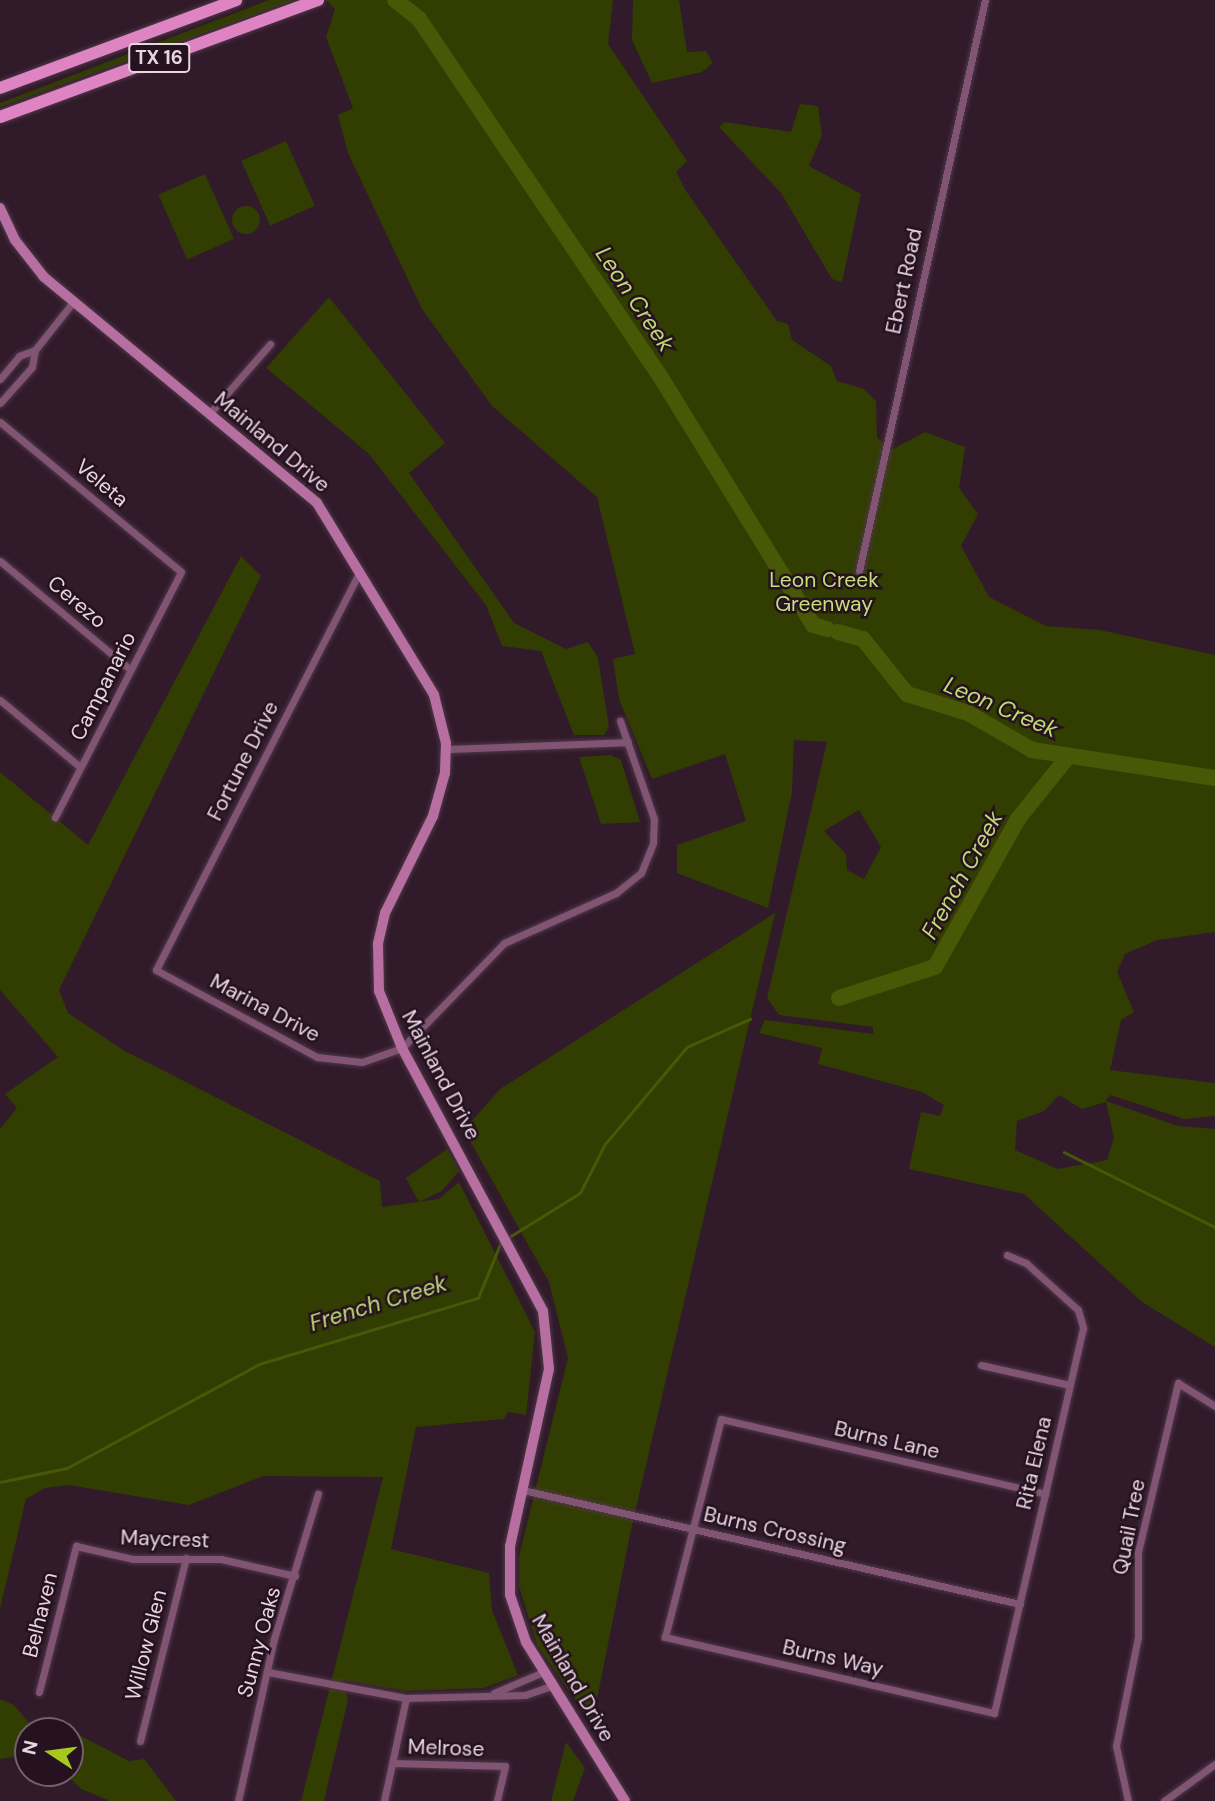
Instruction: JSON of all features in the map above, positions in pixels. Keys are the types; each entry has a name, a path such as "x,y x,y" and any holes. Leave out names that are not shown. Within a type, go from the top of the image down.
{"main road":[{"name":"TX 16","path":"0,88 236,0"},
{"name":"TX 16","path":"0,117 318,0"},
{"name":"Mainland Drive","path":"0,208 29,261 73,302 317,503 362,569 434,695 446,749 438,803 391,899 378,944 379,991 402,1048 526,1272 545,1318 550,1357 510,1546 510,1595 543,1672 625,1801"}],"street":[{"name":"Ebert Road","path":"859,571 985,0"},
{"path":"0,402 32,367 35,350 73,302"},
{"path":"209,414 270,344"},
{"path":"14,389 0,379 19,356 35,350"},
{"name":"Veleta","path":"0,422 181,572"},
{"name":"Cerezo","path":"0,561 131,670"},
{"name":"Fortune Drive","path":"156,970 362,569"},
{"name":"Campanario","path":"55,817 181,572"},
{"path":"0,700 80,767"},
{"path":"402,1048 504,943 616,892 649,859 654,819 620,721"},
{"path":"446,749 628,742"},
{"name":"Marina Drive","path":"156,970 317,1056 362,1062 402,1048"},
{"name":"Rita Elena","path":"994,1713 1070,1385 1082,1316 1026,1263 1007,1255"},
{"path":"981,1365 1070,1385"},
{"name":"Quail Tree","path":"1128,1801 1116,1746 1138,1637 1135,1576 1178,1382 1215,1406"},
{"name":"Burns Lane","path":"696,1529 721,1419 1045,1494"},
{"name":"Burns Crossing","path":"523,1490 1020,1604"},
{"name":"Sunny Oaks","path":"238,1801 268,1672 318,1493"},
{"name":"Burns Way","path":"696,1529 665,1637 994,1713"},
{"name":"Maycrest","path":"76,1546 133,1559 221,1559 295,1576"},
{"name":"Belhaven","path":"39,1692 76,1546"},
{"name":"Willow Glen","path":"141,1741 186,1558"},
{"path":"268,1672 407,1698 494,1693 526,1695 551,1686"},
{"path":"494,1693 543,1672"},
{"path":"384,1801 407,1698"},
{"name":"Melrose","path":"393,1763 505,1766 497,1801"},
{"path":"1164,1801 1215,1764"}],"green space":[{"path":"269,0 295,0 0,107 0,103"},
{"name":"Leon Creek Greenway","path":"326,0 613,0 608,44 687,161 676,172 686,191 777,321 788,324 792,340 831,366 837,381 864,389 876,401 877,437 891,450 925,432 965,447 959,488 978,514 961,546 989,597 1046,626 1100,630 1215,655 1215,932 1157,940 1125,954 1117,972 1134,1012 1121,1020 1110,1070 1215,1083 1215,1116 1184,1119 1110,1095 1106,1101 1178,1126 1215,1129 1215,1347 1142,1302 1024,1194 909,1169 921,1112 940,1116 944,1105 922,1092 818,1064 822,1048 759,1033 765,1020 873,1034 873,1027 779,1015 767,998 827,742 794,740 792,792 768,908 677,873 677,845 746,821 725,754 652,779 619,699 613,659 635,654 597,497 492,406 422,309 348,153 338,115 353,108 326,37 335,9","holes":["859,810 881,847 864,879 847,870 846,854 824,831","1059,1095 1082,1109 1106,1102 1114,1138 1107,1160 1058,1169 1015,1150 1017,1121 1044,1111"]},
{"path":"633,0 679,0 687,52 706,51 713,63 702,72 652,83 632,40"},
{"path":"800,104 818,106 822,135 809,166 861,194 842,282 832,279 781,193 719,127 725,122 791,132"},
{"path":"286,141 315,206 270,226 241,161"},
{"path":"205,174 234,239 187,260 158,195"},
{"path":"246,206 256,210 260,220 256,230 246,234 236,230 232,220 236,210"},
{"path":"329,297 445,443 409,473 514,623 566,649 588,642 598,658 609,727 604,735 574,735 541,651 502,646 486,605 369,454 266,368"},
{"path":"241,556 261,576 59,990 68,1013 123,1050 380,1181 382,1207 439,1199 459,1182 535,1332 526,1415 508,1412 504,1419 416,1427 391,1549 489,1573 492,1610 518,1675 484,1688 405,1691 343,1680 348,1700 324,1801 301,1801 383,1477 263,1476 189,1505 69,1485 45,1488 26,1499 0,1609 0,1129 17,1108 5,1094 58,1057 0,990 0,772 88,845"},
{"path":"611,755 621,760 640,822 601,824 579,757"},
{"path":"775,913 632,1525 592,1724 537,1645 519,1586 519,1556 568,1358 549,1282 464,1130 500,1089"},
{"path":"447,1149 459,1171 442,1191 419,1202 406,1178"},
{"path":"0,1699 14,1705 24,1717 14,1717 14,1757 0,1759"},
{"path":"84,1738 129,1761 144,1759 176,1801 110,1801 79,1787 84,1787"},
{"path":"566,1742 585,1768 573,1801 551,1801"}],"waterway":[{"name":"Leon Creek","path":"395,0 419,19 660,376 813,625 827,629"},
{"name":"Leon Creek","path":"838,632 863,639 907,694 968,713 1032,750 1215,778"},
{"name":"French Creek","path":"839,998 935,967 1018,819 1066,759"},
{"name":"French Creek","path":"506,1239 580,1193 605,1144 687,1047 750,1019"},
{"path":"1064,1152 1215,1227"},
{"name":"French Creek","path":"0,1482 67,1468 259,1364 478,1298 501,1242"}]}
